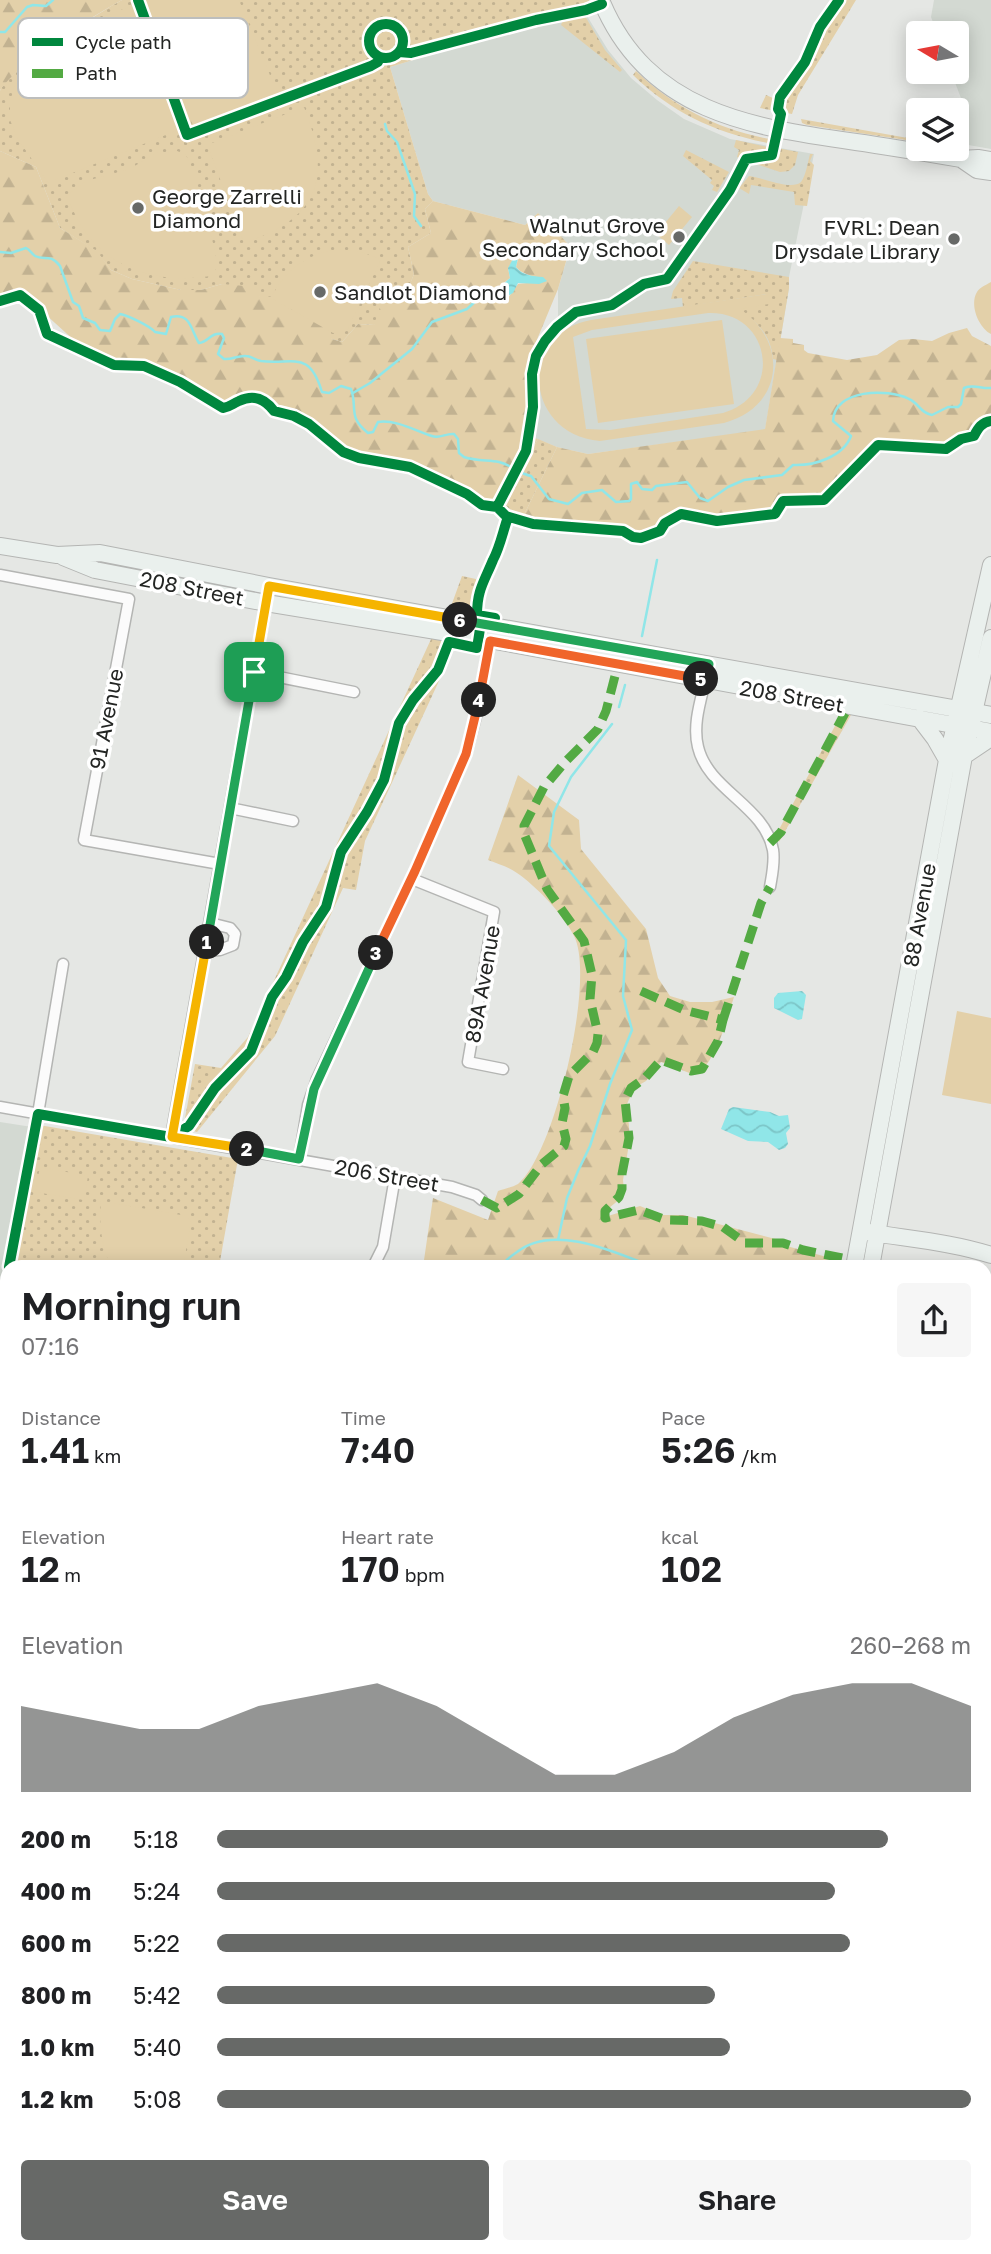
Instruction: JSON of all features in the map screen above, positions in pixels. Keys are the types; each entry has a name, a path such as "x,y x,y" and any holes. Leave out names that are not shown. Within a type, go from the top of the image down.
{"main road":[{"path":"601,0 611,23 631,51 657,78 714,113 778,130 906,150"},
{"path":"969,159 991,160"},
{"path":"964,161 977,170 991,172"},
{"name":"208 Street","path":"0,546 57,555 100,553 491,633 707,672 928,704 991,732"},
{"name":"208 Street","path":"57,555 94,570 266,603 491,633"},
{"name":"88 Avenue","path":"857,1260 869,1233 889,1170 964,756 963,682 991,565"},
{"name":"88 Avenue","path":"871,1260 869,1233 887,1085 947,760 981,680 991,638"},
{"name":"208 Street","path":"707,672 919,718 991,715"},
{"path":"981,680 991,697"},
{"path":"928,704 963,682"},
{"path":"919,718 947,760"},
{"path":"964,756 991,738"},
{"path":"887,1085 893,1089 894,1094 885,1155 889,1170"},
{"path":"869,1233 948,1244 991,1255"}],"street":[{"name":"91 Avenue","path":"0,575 129,599 84,840 220,864"},
{"path":"172,1137 269,586"},
{"path":"299,1159 314,1089 412,879 471,739 491,633"},
{"path":"254,672 354,692"},
{"path":"707,672 695,727 698,749 710,772 764,827 773,849 770,887"},
{"path":"230,808 293,821"},
{"name":"89A Avenue","path":"412,879 495,912 468,1062 503,1069"},
{"path":"205,951 220,950 233,945 235,934 230,928 210,923"},
{"path":"38,1114 63,964"},
{"name":"206 Street","path":"0,1107 452,1187 476,1195 482,1200"},
{"path":"376,1260 383,1247 395,1177"}],"shaded area":[{"path":"934,0 991,0 991,149 969,145 969,98 961,98 956,84 970,84 970,21 932,21"},
{"name":"Walnut Grove Secondary School","path":"587,16 608,50 631,78 684,119 730,139 814,154 789,277 765,430 588,454 557,447 532,437 537,406 534,389 537,360 540,352 558,330 558,289 570,249 569,244 552,230 538,213 525,225 433,201 428,194 390,67 536,23"},
{"path":"0,1122 32,1127 8,1260 0,1260"}],"green space":[{"path":"0,0 122,0 92,18 18,18 18,71 0,90"},
{"path":"122,0 589,0 594,11 536,23 390,67 428,194 433,201 425,209 431,233 408,247 414,274 403,302 374,325 358,324 342,342 332,339 260,297 222,284 201,290 181,290 132,279 111,270 96,251 60,228 36,167 0,151 0,91 18,71 18,98 248,98 248,18 92,18"},
{"path":"141,0 239,0 246,18 148,18"},
{"path":"832,0 856,0 798,95 792,114 760,108 766,95 775,99 801,57 813,28"},
{"path":"133,5 138,18 100,18"},
{"path":"585,16 605,50 622,70 620,72 561,25 563,20"},
{"path":"248,22 279,97 195,130 182,98 248,98"},
{"path":"636,71 683,107 717,124 774,140 773,144 716,128 681,111 648,89 633,75"},
{"path":"18,81 18,98 169,98 178,121 173,132 48,183 18,139 10,120 14,87"},
{"path":"304,107 313,132 317,155 317,175 313,192 304,208 289,221 270,233 244,243 209,150 212,143"},
{"path":"801,119 906,138 906,140 807,125 802,123"},
{"path":"736,140 772,148 765,155 746,157 743,160 737,157 739,150 734,147"},
{"path":"777,148 798,152 795,165 789,171 780,172 747,161 771,158"},
{"name":"George Zarrelli Diamond","path":"175,150 186,155 192,169 197,171 197,186 215,250 215,275 198,278 164,277 147,274 116,261 90,238 66,196 86,181 130,169 157,152 163,154"},
{"path":"686,150 729,172 717,192 712,190 712,180 683,156"},
{"path":"0,151 36,167 60,228 97,251 111,270 132,279 181,290 201,290 222,284 257,287 260,297 288,296 326,327 332,339 342,342 358,324 374,325 382,301 403,301 414,274 408,247 431,233 425,209 433,201 525,225 538,213 570,248 558,289 531,354 527,390 530,409 522,451 527,454 532,437 538,439 506,497 501,495 496,503 483,503 470,493 427,475 379,458 344,450 310,422 258,393 221,406 213,398 77,343 44,313 20,296 0,300","holes":["518,259 516,267 531,276 527,283 518,284 508,298 496,289 510,278 508,268"]},
{"path":"810,154 813,154 810,161 814,165 807,206 795,205 794,192 751,185 749,194 739,188 749,176 790,185 801,182"},
{"path":"679,206 692,217 669,245 656,234"},
{"name":"Sandlot Diamond","path":"339,249 381,259 347,331 333,333 271,298 283,279 298,264 327,251"},
{"path":"693,261 789,277 777,360 773,359 770,343 762,330 739,309 767,294 683,307 682,298 671,299 673,291"},
{"path":"991,282 991,334 979,322 974,303 978,290"},
{"path":"767,294 769,304 740,309 756,323 767,338 773,372 768,389 759,403 744,415 724,423 600,441 575,435 556,422 544,404 539,384 541,363 550,344 567,329 591,320","holes":["708,313 730,316 746,325 757,339 762,356 762,373 755,390 742,404 723,413 610,430 586,429 573,337 592,330"]},
{"path":"722,320 734,404 598,423 586,339"},
{"path":"967,328 972,336 991,346 991,420 978,426 973,434 960,437 953,445 945,447 877,442 824,500 783,501 772,512 717,519 677,513 659,523 660,531 645,536 636,537 622,531 522,519 557,447 588,454 765,429 780,338 793,339 793,343 804,345 804,350 808,353 847,360 877,355 899,340 932,341"},
{"path":"538,439 557,447 522,519 508,515 502,509 502,504"},
{"path":"462,576 476,579 478,583 468,612 450,609"},
{"path":"432,637 457,642 365,841 356,890 343,888 275,1036 197,1132 192,1130 185,1118 195,1064 221,1068 248,1037"},
{"path":"842,713 851,715 779,842 776,835"},
{"path":"518,775 579,820 581,849 646,929 658,978 670,996 690,1002 712,1002 734,997 716,1048 699,1074 692,1074 661,1062 646,1081 634,1088 627,1104 630,1138 623,1180 624,1190 620,1199 606,1214 608,1216 640,1206 662,1215 683,1215 783,1241 783,1245 838,1260 424,1260 433,1198 488,1220 498,1191 518,1184 532,1166 558,1103 576,1025 580,988 579,957 574,936 557,910 533,885 507,867 488,860"},
{"path":"957,1011 991,1018 991,1104 942,1095"},
{"path":"33,1124 238,1159 220,1260 8,1260"},
{"path":"40,1167 88,1176 84,1200 35,1192"},
{"path":"101,1201 187,1216 191,1222 184,1260 109,1260 100,1218"}],"water":[{"path":"514,257 518,258 516,267 522,272 543,277 547,281 539,284 518,283 513,293 498,301 492,294 510,278 508,268"},
{"path":"802,991 806,995 802,1019 798,1020 774,1008 774,998 778,993"},
{"path":"733,1107 770,1112 779,1116 788,1115 788,1144 779,1150 768,1142 748,1141 721,1129 729,1109"}],"waterway":[{"path":"0,32 5,32 27,7 46,6 53,0"},
{"path":"385,124 387,131 397,142 415,194 414,216 421,226"},
{"path":"0,252 11,253 26,248 35,256 50,258 56,262 83,318 95,323 100,330 110,331 120,314 155,332 166,334 171,317 183,317 190,324 199,343 215,334 222,334 224,338 218,354 224,359 243,356 261,361 299,362 311,370 322,392 329,393 341,386 351,389 355,417 368,433 373,432 378,422 385,422 435,437 454,434 458,439 459,453 464,457 508,465 531,476 549,499 568,504 582,493 602,490 616,502 629,501 631,484 637,482 642,489 652,490 656,486 687,482 700,498 708,501 744,480 782,475 793,465 818,462 842,450 851,436 833,421 836,410 852,397 876,393 900,395 932,415 948,407 958,407 964,388 991,388"},
{"path":"353,393 370,383 412,349 432,322 467,309 479,298 492,297"},
{"path":"642,636 657,560"},
{"path":"619,707 625,685"},
{"path":"558,1240 567,1198 590,1146 610,1084 632,1030 623,996 626,940 549,846 554,812 571,777 612,724"},
{"path":"506,1260 532,1244 548,1240 584,1243 636,1260"}],"marked path":[{"path":"482,1200 497,1208 519,1194 542,1164 564,1146 566,1139 562,1123 565,1108 563,1096 569,1076 593,1052 597,1043 598,1034 590,999 592,975 584,941 547,889 525,836 524,826 544,787 598,729 606,711 616,672"},
{"path":"770,843 781,832 845,713"},
{"path":"723,1020 761,903 770,887"},
{"path":"641,991 684,1010 723,1020 718,1041 702,1069 691,1071 661,1060 645,1078 631,1088 625,1100 629,1138 622,1189 619,1197 605,1211 605,1218 639,1210 666,1220 702,1221 723,1227 745,1243 783,1243 847,1259"}],"cycle path":[{"path":"138,0 145,18"},
{"path":"497,507 526,451 533,407 532,374 536,356 545,341 576,312 612,305 644,284 667,279 730,190 746,159 772,155 781,114 778,109 780,97 805,62 820,27 839,0"},
{"path":"399,52 411,53 602,4"},
{"path":"386,24 398,29 403,41 398,53 386,58 374,53 369,41 374,29 386,24"},
{"path":"174,98 187,135 371,66 378,62 380,57"},
{"path":"0,301 20,295 39,310 47,334 114,365 144,366 180,382 223,408 244,399 259,399 274,411 294,416 309,424 343,452 359,458 410,467 467,494 482,505 497,507 506,516 533,524 623,531 641,538 660,531 665,523 681,514 717,521 775,514 783,501 824,500 878,445 946,449 961,439 974,436 981,426 991,421"},
{"path":"495,618 477,615 478,599 508,517"},
{"path":"10,1260 38,1114 171,1137 189,1126 215,1088 251,1051 272,997 326,907 341,852 384,780 399,723 413,700 438,670 449,642 477,648 482,616"}],"place":[{"name":"George Zarrelli Diamond","path":"138,208"},
{"name":"Walnut Grove Secondary School","path":"679,237"},
{"name":"FVRL: Dean Drysdale Library","path":"954,239"},
{"name":"Sandlot Diamond","path":"320,292"}],"route":[{"path":"269,586 709,664 706,680 490,641 466,754 415,871 317,1079 308,1105 299,1159 172,1137 254,672 269,586"}]}
